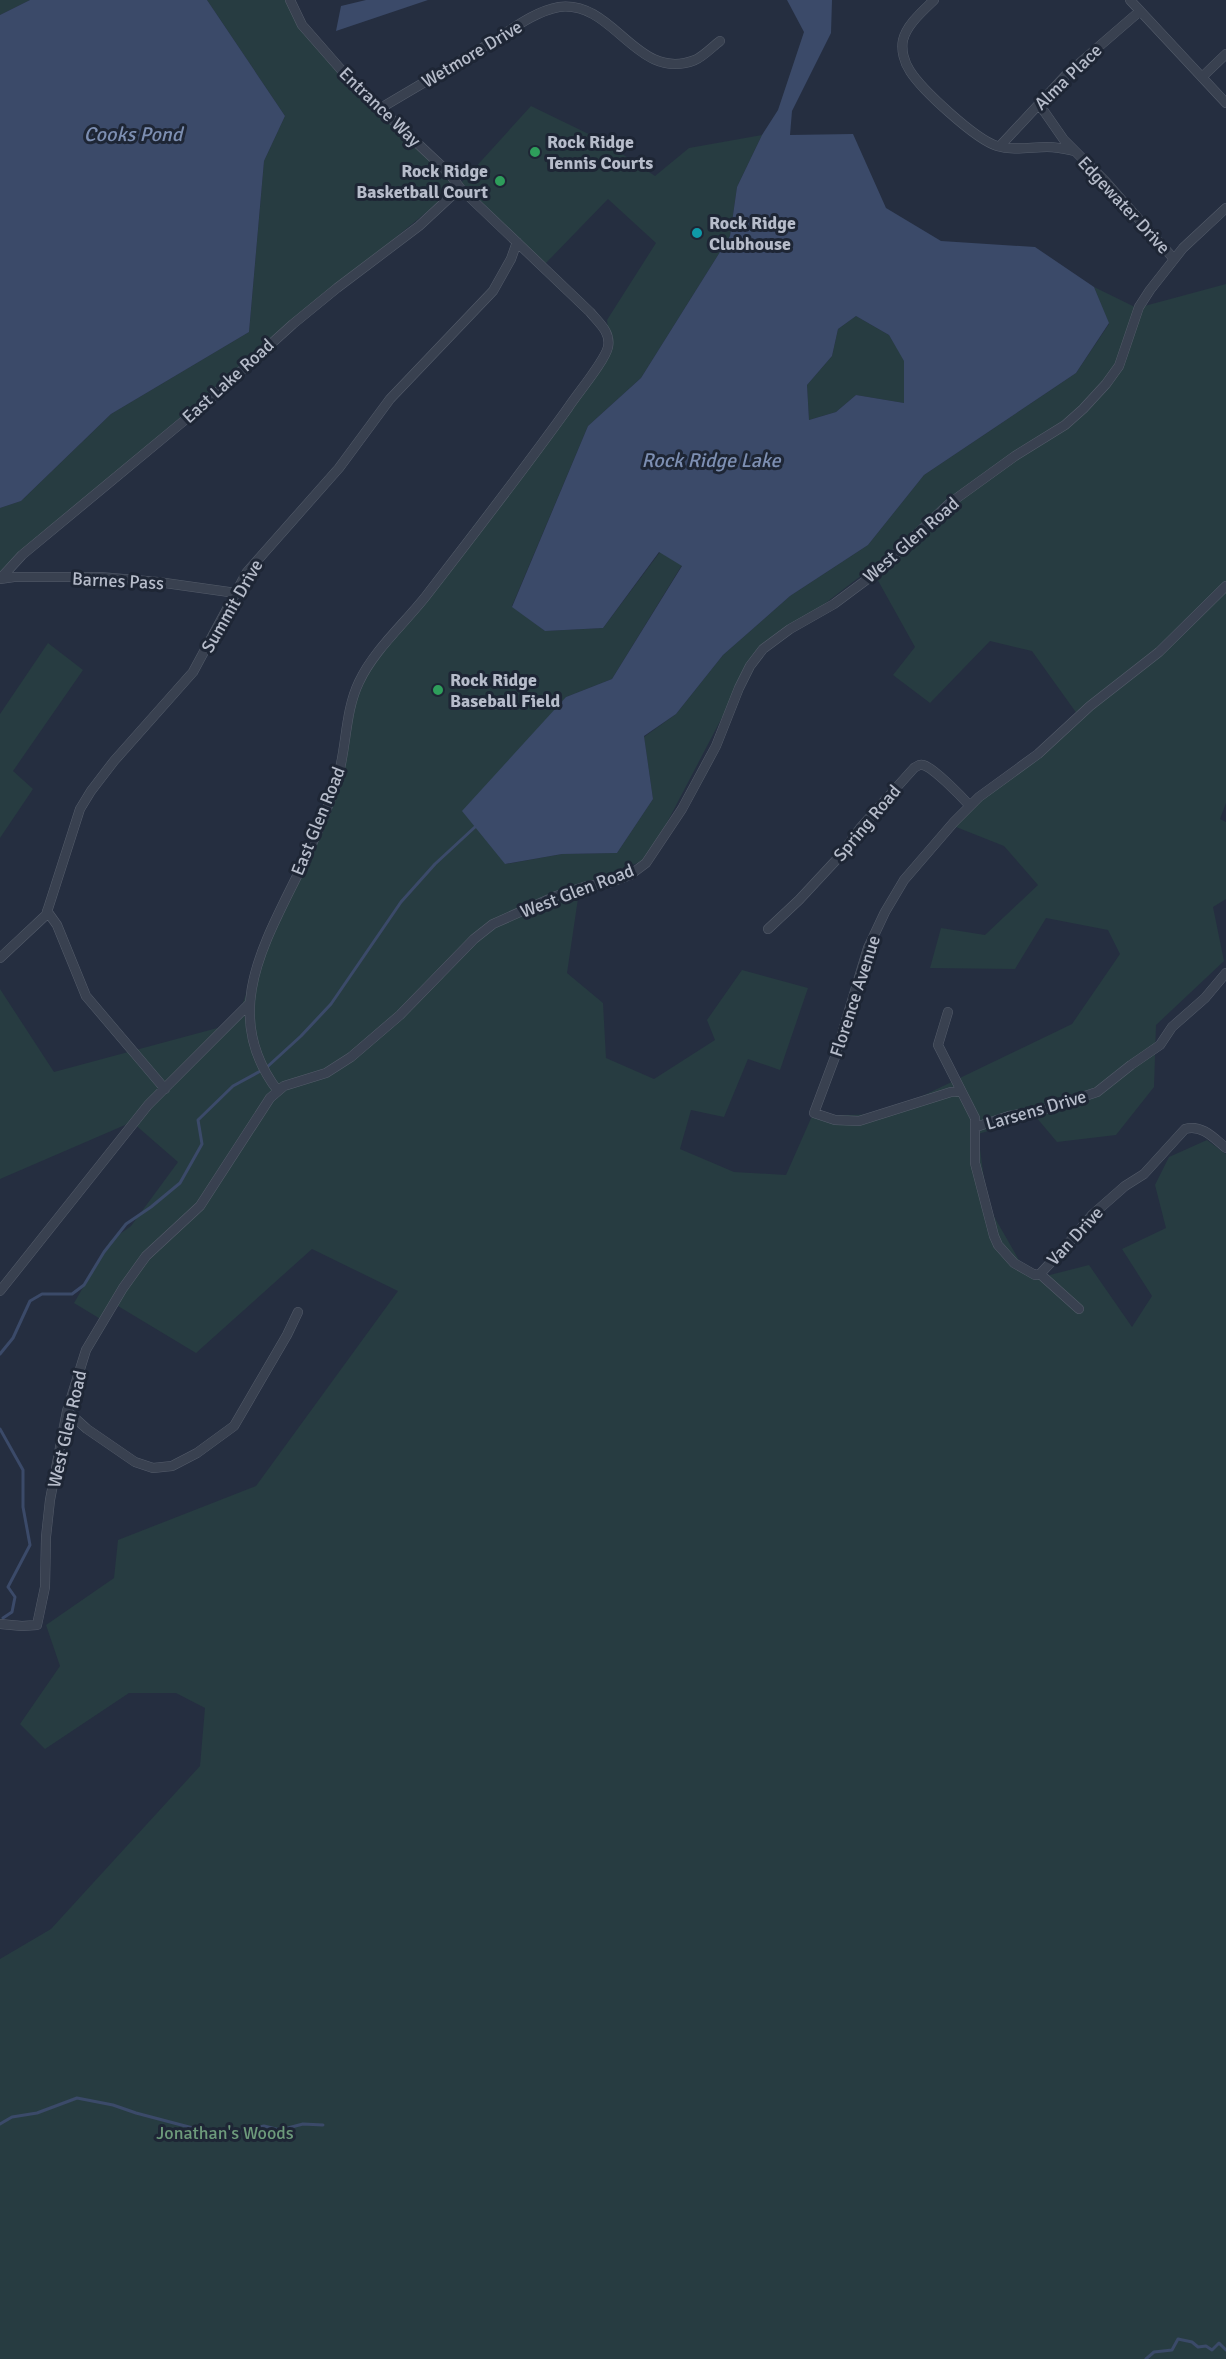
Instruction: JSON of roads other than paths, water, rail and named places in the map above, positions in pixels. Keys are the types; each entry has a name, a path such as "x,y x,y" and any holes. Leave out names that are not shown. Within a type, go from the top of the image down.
{"street":[{"name":"Entrance Way","path":"290,0 302,25 351,81 449,173 460,188 590,312 606,333"},
{"name":"Edgewater Drive","path":"934,0 909,28 903,40 902,52 908,69 920,84 960,121 980,136 1000,146 1051,147 1075,151"},
{"path":"1130,0 1226,103"},
{"name":"Wetmore Drive","path":"381,108 525,21 560,7 576,6 591,11 604,19 644,55 659,62 677,64 696,59 720,41"},
{"name":"Alma Place","path":"1000,146 1068,74 1140,11"},
{"path":"1202,77 1226,54"},
{"name":"Edgewater Drive","path":"1039,104 1064,140 1106,182 1174,259"},
{"name":"East Lake Road","path":"0,579 22,555 209,400 293,324 419,226 460,188"},
{"name":"West Glen Road","path":"3,1624 37,1625 45,1587 46,1537 50,1500 67,1411 86,1350 123,1288 146,1256 200,1206 270,1098 284,1086 326,1073 351,1057 392,1023 474,939 493,924 556,897 630,875 646,863 688,798 716,746 750,666 763,649 790,629 834,604 873,575 950,503 1015,456 1065,425 1083,409 1119,366 1139,307 1156,281 1174,259 1226,208"},
{"name":"Summit Drive","path":"0,958 48,911 80,809 90,791 193,672 248,572 333,475 390,399 494,291 517,242"},
{"name":"East Glen Road","path":"278,1091 260,1064 252,1032 250,1003 253,975 265,939 312,845 336,783 345,747 350,708 358,682 375,656 425,597 535,455 608,349 606,333"},
{"name":"Barnes Pass","path":"0,579 100,577 158,582 236,593"},
{"name":"Florence Avenue","path":"961,1091 951,1092 859,1122 835,1120 814,1113 835,1057 868,948 885,912 904,880 970,806 1038,754 1090,706 1159,652 1226,586"},
{"name":"Spring Road","path":"768,929 839,857 861,827 918,765 927,767 949,784 970,806"},
{"path":"48,911 57,925 86,996 165,1089"},
{"name":"Larsens Drive","path":"976,1128 1009,1116 1046,1109 1097,1092 1161,1045 1172,1027 1205,998 1226,973"},
{"path":"0,1291 148,1105 250,1003"},
{"name":"Van Drive","path":"948,1012 938,1045 975,1118 975,1163 994,1236 1006,1257 1035,1275 1040,1274 1092,1215 1125,1186 1144,1174 1181,1131 1190,1127 1208,1133 1226,1148"},
{"path":"1040,1274 1079,1310"},
{"path":"67,1411 87,1429 135,1462 153,1468 172,1466 197,1453 234,1426 298,1312"}],"water":[{"name":"Cooks Pond","path":"30,0 207,0 285,116 264,161 249,332 111,414 21,501 0,508 0,15"},
{"path":"366,0 428,0 336,31 341,6"},
{"name":"Rock Ridge Lake","path":"787,0 832,0 831,33 792,111 790,135 853,134 886,208 941,241 1035,247 1094,287 1109,323 1076,373 924,475 868,545 790,596 723,655 676,714 644,736 653,799 617,853 562,854 505,864 462,811 566,697 612,679 682,566 659,552 603,628 545,631 512,607 588,426 641,378 730,236 737,187 762,135 778,110 804,32","holes":["856,316 889,335 904,361 904,403 856,395 836,412 809,420 807,385 832,356 838,329"]}],"waterway":[{"path":"0,1354 13,1338 30,1301 42,1294 72,1294 84,1285 104,1252 126,1224 180,1183 202,1144 198,1120 233,1086 266,1068 301,1036 331,1004 401,902 435,864 475,827"},
{"path":"0,1429 23,1470 23,1507 30,1545 8,1587 15,1597 12,1612 3,1618"},
{"path":"0,2124 12,2117 37,2113 77,2098 113,2105 208,2132 239,2131 264,2126 280,2130 303,2124 323,2125"},
{"path":"1146,2359 1154,2352 1172,2350 1178,2339 1192,2342 1198,2347 1206,2346 1212,2350 1219,2343 1226,2350"}],"place":[{"name":"Rock Ridge Tennis Courts","path":"535,152"},
{"name":"Rock Ridge Basketball Court","path":"500,181"},
{"name":"Rock Ridge Clubhouse","path":"697,233"},
{"name":"Rock Ridge Baseball Field","path":"438,690"}],"park label":[{"name":"Jonathan's Woods","path":"225,2133"}]}
